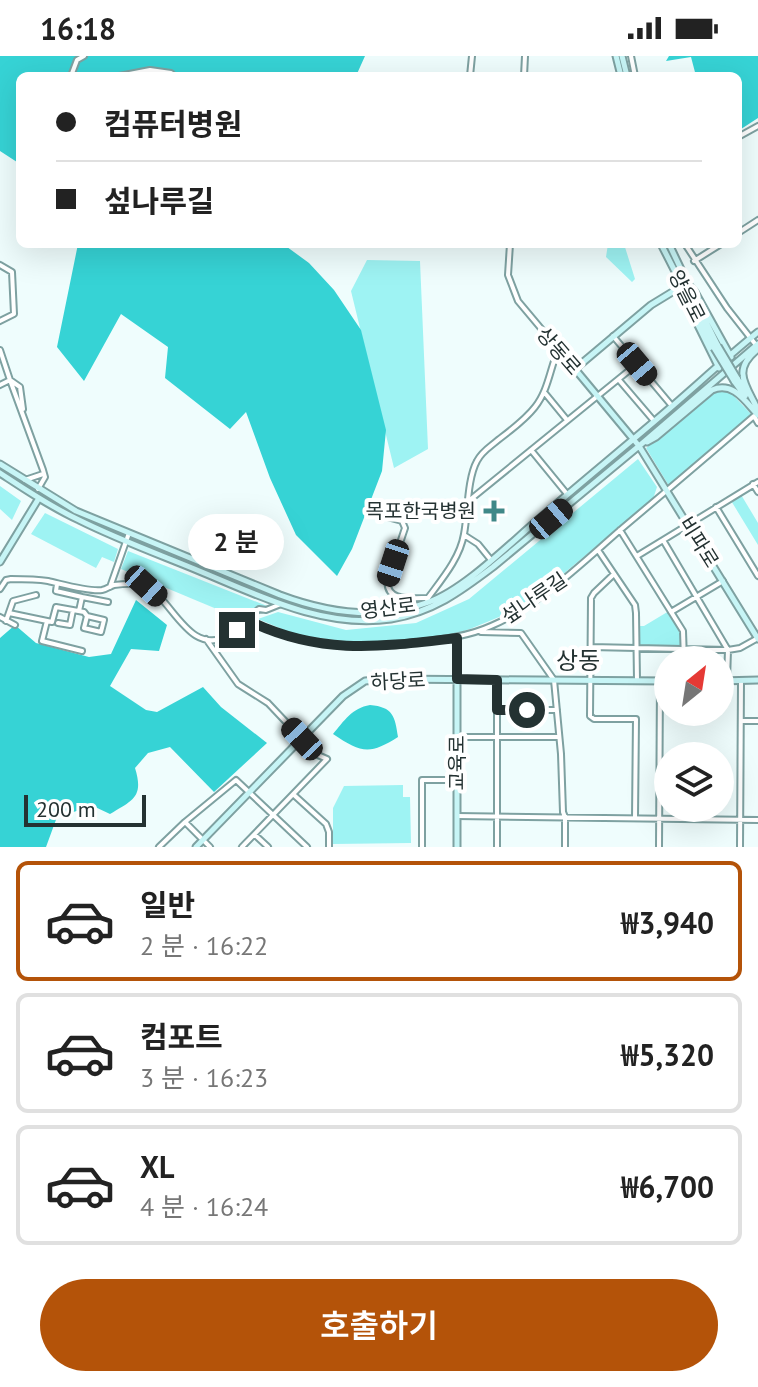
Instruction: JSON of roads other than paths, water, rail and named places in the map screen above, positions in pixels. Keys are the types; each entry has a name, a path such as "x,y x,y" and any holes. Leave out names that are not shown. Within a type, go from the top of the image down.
{"street":[{"path":"72,72 77,60 84,56"},
{"path":"140,72 164,72"},
{"name":"상동로","path":"510,248 508,275 513,293 524,310 639,446"},
{"name":"양을로","path":"663,248 716,347 757,413"},
{"name":"양을로","path":"670,248 684,284"},
{"path":"687,248 757,346 742,372 758,423"},
{"path":"694,261 715,248"},
{"path":"0,265 12,272 14,314 0,321"},
{"path":"575,369 651,305 684,284"},
{"path":"684,284 695,292 735,364"},
{"path":"684,284 687,302 723,374"},
{"name":"영산로","path":"0,473 38,499 78,520 281,604 350,620 390,619 464,582 758,332"},
{"path":"613,336 672,406"},
{"name":"영산로","path":"0,464 76,511 309,606 350,613 389,611 452,598 757,346"},
{"path":"0,350 45,477 38,499 0,562"},
{"path":"387,517 402,521 405,528 387,587 401,597 427,603 456,558 464,535 474,466 483,451 536,406 558,350"},
{"path":"469,500 637,364"},
{"path":"0,385 10,380"},
{"path":"619,380 654,421"},
{"path":"639,446 656,437 718,388 734,390 757,413"},
{"path":"544,392 567,420"},
{"name":"섶나루길","path":"247,620 284,636 341,646 390,646 457,638 491,627 562,580 757,413"},
{"name":"비파로","path":"639,446 758,639"},
{"path":"531,450 567,494"},
{"path":"25,480 42,476 44,472"},
{"path":"637,556 756,483 758,492"},
{"path":"716,507 758,576"},
{"path":"620,530 683,631 684,646"},
{"path":"110,587 129,533"},
{"path":"464,535 478,544 491,560"},
{"path":"663,540 726,646"},
{"path":"598,550 635,605 637,680"},
{"path":"614,574 591,598 590,716 594,719 636,719 635,818"},
{"path":"0,589 6,580 11,579 102,590 146,586 185,628 206,639 238,684 268,703 302,739"},
{"path":"671,612 723,581"},
{"path":"57,584 56,591 108,602"},
{"path":"6,621 13,601 36,595"},
{"path":"58,623 70,625 82,597"},
{"path":"206,639 224,639 259,609 266,610 281,604"},
{"path":"9,613 52,622 56,607 84,612 87,616 104,620 101,632 84,628 87,616"},
{"path":"0,617 15,625"},
{"path":"47,621 42,641 82,651"},
{"path":"477,631 521,633 554,680 565,847"},
{"path":"457,638 457,679"},
{"path":"734,649 758,639"},
{"path":"591,647 654,647"},
{"name":"교육로","path":"457,679 457,847"},
{"path":"497,680 497,847"},
{"path":"734,681 758,680"},
{"name":"하당로","path":"196,847 348,691 365,681 654,681"},
{"path":"740,847 741,681"},
{"path":"497,710 557,710"},
{"path":"741,721 758,721"},
{"path":"457,737 559,737"},
{"path":"242,847 327,759 295,745"},
{"path":"159,847 236,780 307,847"},
{"path":"422,847 422,780 457,780"},
{"path":"294,795 326,824 329,847"},
{"path":"457,816 654,819"},
{"path":"734,820 758,820"},
{"path":"185,822 210,847"},
{"path":"659,847 660,822"},
{"path":"255,835 268,847"}],"place":[{"name":"목포한국병원","path":"494,511"}],"district":[{"name":"상동","path":"578,660"}]}
